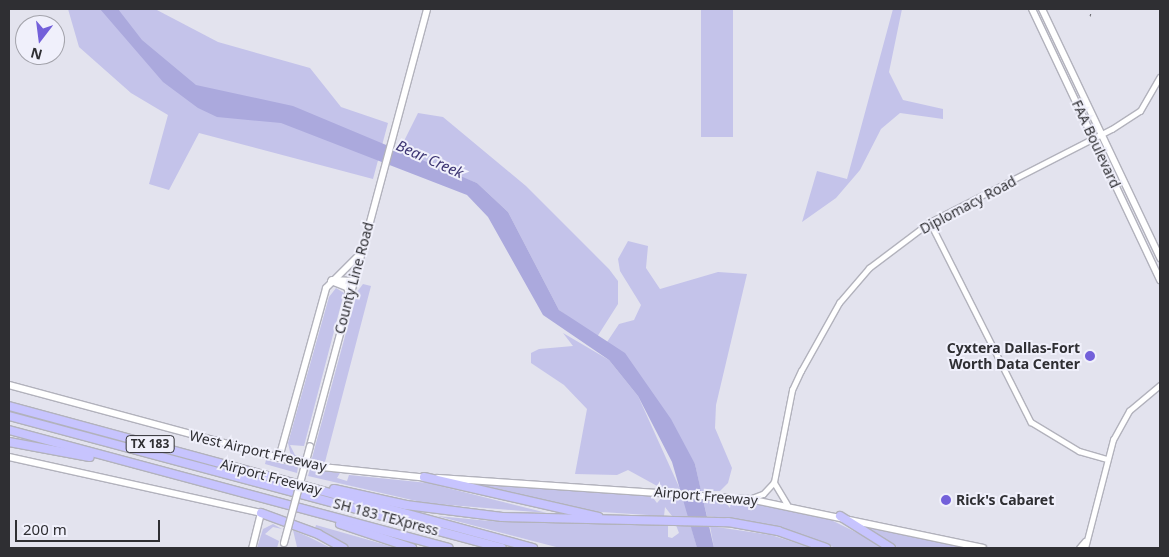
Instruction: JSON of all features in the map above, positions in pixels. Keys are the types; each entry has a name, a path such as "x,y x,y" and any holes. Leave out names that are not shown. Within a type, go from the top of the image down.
{"highway":[{"name":"Airport Freeway","path":"9,406 533,548"},
{"name":"SH 183 TEXpress","path":"9,416 502,548"},
{"name":"SH 183 TEXpress","path":"9,420 483,548"},
{"name":"Airport Freeway","path":"9,430 448,548"},
{"path":"9,442 117,460"},
{"path":"424,477 602,519"},
{"path":"290,482 448,512 744,524 826,548"},
{"path":"299,509 412,548"},
{"path":"261,513 309,530 343,548"},
{"path":"840,516 891,548"}],"main road":[{"name":"County Line Road","path":"283,545 427,9"},
{"name":"FAA Boulevard","path":"1032,9 1160,280"},
{"name":"FAA Boulevard","path":"1042,9 1104,134 1160,258"},
{"path":"1060,68 1068,63"},
{"path":"1129,215 1138,211"},
{"path":"279,458 331,280 361,252"},
{"path":"331,280 341,274 354,278"},
{"path":"331,280 347,287 349,295"},
{"name":"West Airport Freeway","path":"9,385 279,458 424,477"},
{"path":"9,456 261,513 252,548"},
{"name":"Airport Freeway","path":"424,477 656,491 749,499 787,504 983,548"}],"street":[{"name":"Diplomacy Road","path":"774,482 792,390 819,335 869,268 930,222 1093,140 1140,111 1160,77"},
{"path":"930,222 1030,422 1078,451 1107,459"},
{"path":"1085,548 1085,541 1107,459 1127,414 1160,384"},
{"path":"749,499 763,494 774,482 787,504"},
{"path":"1079,548 1085,541"}],"shaded area":[{"path":"68,9 155,9 218,42 310,68 341,107 388,123 373,179 199,133 169,190 149,184 168,115 131,93 79,47"},
{"path":"100,9 118,9 142,40 196,85 293,106 477,183 508,212 559,310 625,353 671,419 695,464 714,548 697,548 672,462 638,396 609,360 543,315 488,217 467,195 281,123 217,117 198,108 163,82"},
{"path":"701,9 733,9 733,137 701,137"},
{"path":"893,9 902,9 889,72 903,100 943,109 943,119 900,113 881,129 860,170 836,198 802,222 817,171 847,179"},
{"path":"418,113 443,117 526,186 609,269 618,281 618,304 597,337 559,310 508,212 477,183 398,153"},
{"path":"628,241 648,246 646,268 660,289 718,272 747,274 716,405 715,428 732,468 728,483 720,491 701,491 695,464 607,342 619,324 634,320 641,305 620,271 618,259"},
{"path":"363,284 371,286 325,462 291,456 288,443 329,297 336,288 344,293 304,446 290,445 295,455 312,458 357,292"},
{"path":"563,333 609,360 638,396 680,489 659,487 628,470 617,475 575,474 587,409 564,385 531,363 531,353 539,349 573,346"},
{"path":"266,460 298,467 297,473 265,464"},
{"path":"310,469 340,473 337,478 347,481 349,475 428,483 547,513 425,503 308,476"},
{"path":"460,481 651,495 657,503 663,496 683,498 689,516 672,516 665,507 664,516 570,510"},
{"path":"703,500 724,501 730,508 731,502 762,504 823,516 888,548 836,548 768,524 707,516"},
{"path":"437,516 490,521 668,525 668,537 672,538 679,533 676,525 691,526 697,548 560,548"},
{"path":"860,523 969,548 898,548"},
{"path":"273,524 282,529 273,527 265,534 279,541 277,548 257,548 263,529"},
{"path":"316,525 397,548 350,548 315,529"},
{"path":"710,526 771,535 813,548 714,548"},
{"path":"293,530 311,538 331,548 297,547"}],"railway":[{"path":"1090,16 1092,9"}],"place":[{"name":"Cyxtera Dallas-Fort Worth Data Center","path":"1090,356"},
{"name":"Rick's Cabaret","path":"946,500"}],"water label":[{"name":"Bear Creek","path":"430,159"}]}
